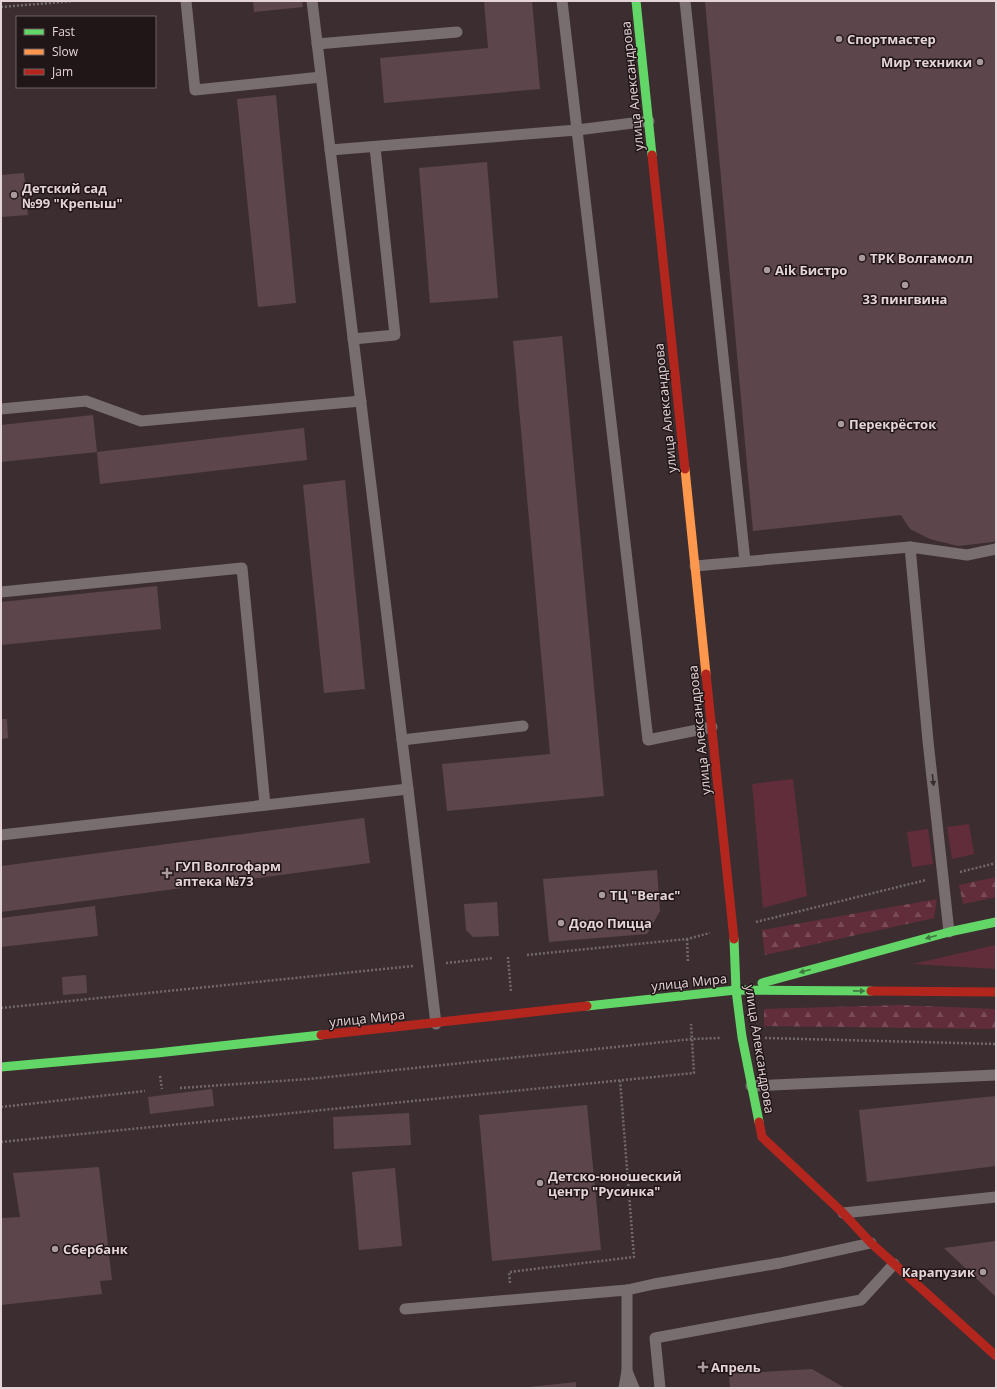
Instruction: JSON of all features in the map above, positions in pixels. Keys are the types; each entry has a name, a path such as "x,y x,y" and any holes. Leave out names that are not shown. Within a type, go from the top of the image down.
{"street":[{"name":"улица Александрова","path":"636,1 733,928 736,990 742,1037 762,1137 843,1213 871,1243 996,1356"},
{"name":"улица Мира","path":"736,990 949,932 996,922"},
{"name":"улица Мира","path":"1,1067 157,1053 436,1024 736,990 996,992"}],"lane":[{"path":"186,1 195,90 321,77"},
{"path":"312,1 436,1024"},
{"path":"562,1 648,740 712,727"},
{"path":"685,1 745,561"},
{"path":"317,44 457,32"},
{"path":"330,150 577,130 648,122"},
{"path":"353,339 395,335 375,147"},
{"path":"1,409 86,400 141,421 361,401"},
{"path":"910,547 928,741 949,932"},
{"path":"695,566 910,547 967,555 996,549"},
{"path":"1,592 242,568 265,805"},
{"path":"402,740 523,726"},
{"path":"1,835 408,789"},
{"path":"751,1086 996,1075"},
{"path":"843,1213 996,1197"},
{"path":"405,1309 627,1290 780,1262 871,1243"},
{"path":"660,1388 655,1338 861,1300 894,1264"},
{"path":"624,1388 627,1371 627,1290"},
{"path":"627,1371 634,1388"}],"path":[{"path":"1,7 74,1"},
{"path":"527,955 687,939 996,863"},
{"path":"687,939 688,963"},
{"path":"508,957 513,1015"},
{"path":"1,1008 493,958"},
{"path":"1,1142 694,1073 691,1024"},
{"path":"180,1088 310,1079 692,1039 742,1037 996,1044"},
{"path":"512,1299 509,1272 634,1257 620,1080"},
{"path":"1,1107 145,1092"}],"green space":[{"path":"793,779 807,896 763,908 752,784"},
{"path":"969,824 974,854 952,859 947,827"},
{"path":"928,829 933,864 912,867 907,832"},
{"path":"996,877 996,897 963,904 959,885"},
{"path":"937,899 934,918 765,955 762,930"},
{"path":"996,945 996,969 913,964"},
{"path":"899,1005 996,1009 996,1029 764,1026 764,1009"}],"building":[{"path":"253,1 302,1 303,7 254,12"},
{"path":"484,1 532,1 540,89 384,103 380,58 488,48"},
{"name":"ТРК Волгамолл","path":"705,1 996,1 996,540 993,542 958,546 930,539 910,529 901,515 753,531"},
{"path":"276,95 296,303 258,307 237,99"},
{"path":"487,162 498,298 430,303 419,168"},
{"name":"Детский сад №99 \"Крепыш\"","path":"24,173 28,215 1,217 1,175"},
{"path":"562,336 604,796 447,811 442,764 550,754 513,341"},
{"path":"93,415 97,452 1,462 1,425"},
{"path":"304,428 307,460 100,484 97,452"},
{"path":"345,480 365,689 324,693 303,485"},
{"path":"157,586 161,629 1,645 1,602"},
{"path":"1,719 7,719 8,738 1,739"},
{"path":"364,818 370,863 1,912 1,866"},
{"name":"ТЦ \"Вегас\"","path":"657,870 660,911 647,934 549,942 543,879"},
{"path":"497,902 499,936 473,937 466,930 464,904"},
{"path":"95,906 98,936 1,947 1,918"},
{"path":"86,975 87,993 63,995 62,977"},
{"path":"212,1089 214,1106 150,1114 148,1097"},
{"path":"996,1096 996,1166 867,1182 859,1110"},
{"name":"Детско-юношеский центр \"Русинка\"","path":"587,1105 601,1250 492,1261 479,1115"},
{"path":"409,1113 411,1145 334,1149 333,1117"},
{"name":"Сбербанк","path":"99,1167 112,1280 100,1281 102,1294 1,1305 1,1218 20,1217 13,1173"},
{"path":"395,1168 402,1246 359,1250 352,1172"},
{"name":"Карапузик","path":"996,1241 996,1297 944,1248"},
{"path":"812,1369 845,1388 730,1388 729,1374"},
{"path":"576,1382 576,1388 529,1388 529,1387"}],"traffic: fast":[{"path":"636,1 652,155"},
{"path":"762,983 949,932 996,922"},
{"path":"734,939 736,990 742,1037 759,1122"},
{"path":"587,1006 736,990 871,991"},
{"path":"1,1067 157,1053 321,1035"}],"traffic: slow":[{"path":"685,469 706,674"}],"traffic: jam":[{"path":"652,155 685,469"},
{"path":"706,674 734,939"},
{"path":"871,991 996,992"},
{"path":"321,1035 587,1006"},
{"path":"759,1122 762,1137 843,1213 871,1243 996,1356"}],"place":[{"name":"Спортмастер","path":"839,39"},
{"name":"Мир техники","path":"980,62"},
{"name":"Детский сад №99 \"Крепыш\"","path":"14,195"},
{"name":"ТРК Волгамолл","path":"862,258"},
{"name":"Aik Бистро","path":"767,270"},
{"name":"33 пингвина","path":"905,285"},
{"name":"Перекрёсток","path":"841,424"},
{"name":"ГУП Волгофарм аптека №73","path":"167,873"},
{"name":"ТЦ \"Вегас\"","path":"602,895"},
{"name":"Додо Пицца","path":"561,923"},
{"name":"Детско-юношеский центр \"Русинка\"","path":"540,1183"},
{"name":"Сбербанк","path":"55,1249"},
{"name":"Карапузик","path":"983,1272"},
{"name":"Апрель","path":"703,1367"}]}
